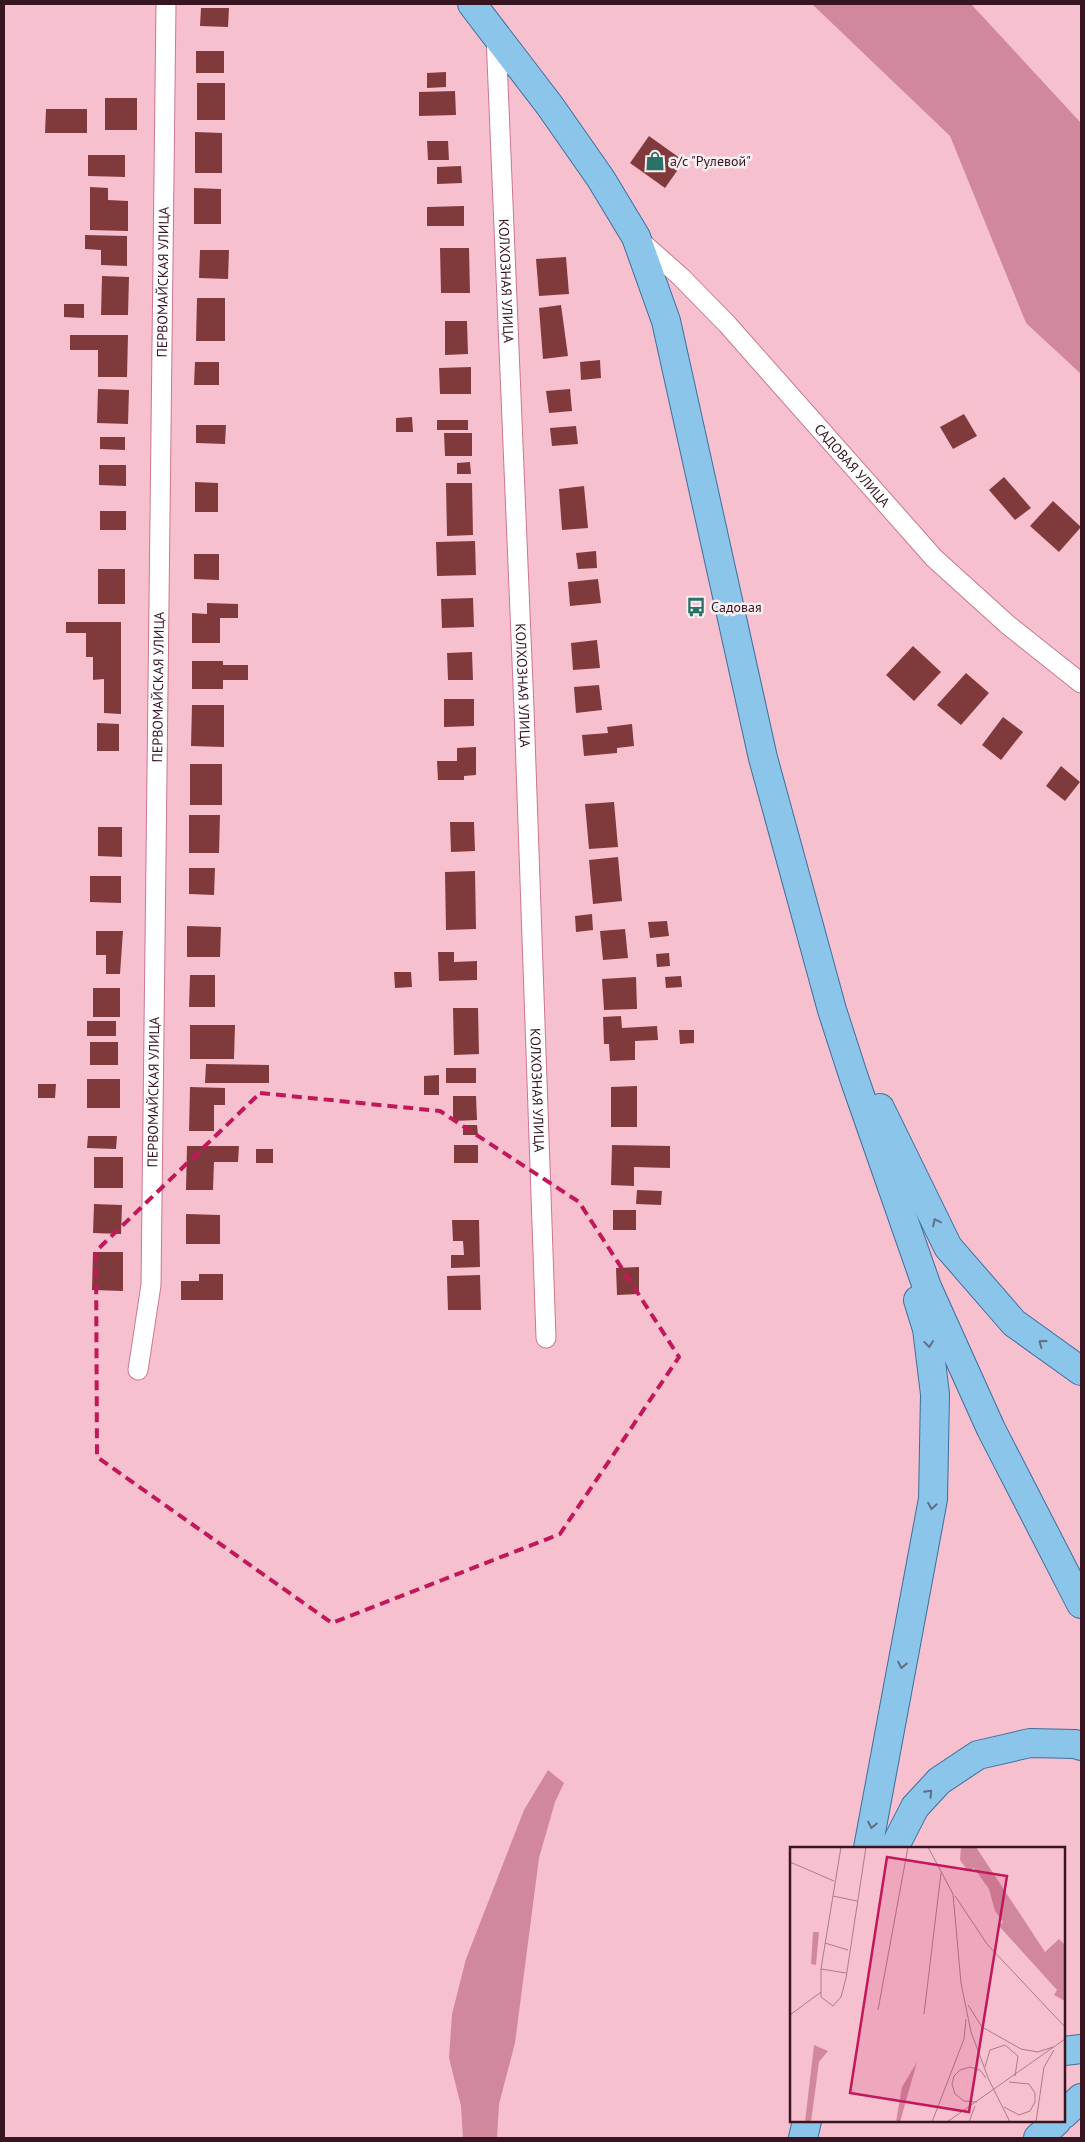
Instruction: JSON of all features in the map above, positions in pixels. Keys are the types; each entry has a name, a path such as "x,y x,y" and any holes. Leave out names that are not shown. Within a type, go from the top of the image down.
{"main road":[{"path":"472,4 496,33 601,179 636,237 666,321 763,758 832,1010 854,1078 927,1287 990,1430 1081,1604"},
{"path":"832,1010 948,1247 1014,1324 1081,1371"},
{"path":"854,1078 874,1160 927,1329 935,1394 934,1499 868,1847"},
{"path":"895,1847 915,1807 939,1781 978,1755 1030,1743 1075,1744 1081,1746"},
{"path":"1065,2051 1081,2049"},
{"path":"1065,2113 1081,2098"},
{"path":"804,2138 807,2122"},
{"path":"1038,2138 1056,2122"}],"street":[{"name":"ПЕРВОМАЙСКАЯ УЛИЦА","path":"138,1370 151,1285 166,4"},
{"name":"КОЛХОЗНАЯ УЛИЦА","path":"496,33 546,1338"},
{"name":"САДОВАЯ УЛИЦА","path":"636,237 681,277 727,324 934,558 1008,625 1081,683"}],"highlighted area":[{"path":"260,1093 440,1111 579,1202 679,1357 560,1534 332,1623 97,1457 96,1251"}],"shaded area":[{"path":"812,4 971,4 1081,123 1081,374 1026,323 950,136"},
{"path":"548,1770 564,1783 555,1802 539,1858 515,2043 499,2104 497,2138 463,2138 461,2106 449,2058 452,2014 466,1959 524,1810"}],"building":[{"path":"201,8 229,8 228,27 200,26"},
{"path":"196,51 224,51 224,73 196,73"},
{"path":"446,72 446,87 427,88 427,73"},
{"path":"197,83 225,83 225,120 197,120"},
{"path":"455,91 456,115 419,116 419,92"},
{"path":"105,98 137,98 137,130 105,130"},
{"path":"46,109 87,109 87,133 45,133"},
{"path":"195,132 222,133 222,173 195,173"},
{"path":"649,136 684,161 665,188 630,163"},
{"path":"427,141 448,141 449,160 428,160"},
{"path":"88,155 125,155 125,177 88,176"},
{"path":"461,166 462,183 437,184 437,167"},
{"path":"90,187 108,188 108,200 128,201 128,231 90,230"},
{"path":"194,188 221,189 221,224 194,224"},
{"path":"464,206 464,226 427,226 427,207"},
{"path":"85,235 127,236 127,266 101,265 101,250 85,249"},
{"path":"440,248 469,248 470,293 441,293"},
{"path":"200,250 229,250 228,279 199,278"},
{"path":"566,257 569,294 539,296 536,259"},
{"path":"102,276 129,277 128,315 101,315"},
{"path":"197,298 225,298 225,341 196,341"},
{"path":"64,304 84,304 84,318 64,317"},
{"path":"561,305 568,356 543,359 539,308"},
{"path":"445,321 467,321 468,354 445,355"},
{"path":"70,335 128,335 127,377 98,377 98,350 70,350"},
{"path":"600,360 601,378 581,380 580,362"},
{"path":"195,362 219,362 219,385 194,385"},
{"path":"471,367 471,394 440,394 439,368"},
{"path":"98,389 129,390 128,424 97,423"},
{"path":"570,389 572,411 549,413 546,391"},
{"path":"964,414 977,436 953,449 940,427"},
{"path":"412,417 413,432 396,432 396,418"},
{"path":"437,420 468,420 468,430 437,430"},
{"path":"196,425 226,425 225,444 196,443"},
{"path":"576,426 578,444 552,446 550,428"},
{"path":"444,433 472,433 472,456 445,456"},
{"path":"100,437 125,437 125,450 100,449"},
{"path":"470,462 471,474 457,474 457,463"},
{"path":"99,465 126,465 126,486 99,485"},
{"path":"1004,477 1031,508 1015,520 989,490"},
{"path":"195,482 218,483 218,512 195,512"},
{"path":"446,483 472,483 473,535 447,536"},
{"path":"584,486 588,528 562,530 559,489"},
{"path":"1053,501 1081,527 1059,552 1030,526"},
{"path":"100,511 126,511 126,530 100,530"},
{"path":"475,541 476,575 437,576 436,542"},
{"path":"596,551 597,568 578,569 576,553"},
{"path":"194,554 219,554 219,580 194,579"},
{"path":"98,569 125,569 125,604 98,604"},
{"path":"598,579 601,603 570,606 568,582"},
{"path":"473,598 474,627 442,628 441,599"},
{"path":"207,603 238,604 238,618 220,618 220,643 192,643 192,613 207,614"},
{"path":"66,622 121,622 121,714 104,713 104,679 93,680 93,657 86,657 86,633 66,633"},
{"path":"597,640 600,668 573,670 571,643"},
{"path":"913,646 941,672 914,701 886,675"},
{"path":"472,652 473,680 448,680 447,653"},
{"path":"192,661 223,661 223,665 248,665 248,680 223,680 223,689 192,689"},
{"path":"966,673 989,693 961,725 937,705"},
{"path":"599,685 602,710 576,713 574,687"},
{"path":"444,699 474,699 474,726 444,727"},
{"path":"192,705 224,705 224,747 191,746"},
{"path":"1003,717 1023,732 1001,760 982,745"},
{"path":"97,723 119,724 119,751 97,751"},
{"path":"632,724 634,746 617,748 617,753 584,756 582,735 608,733 607,727"},
{"path":"476,747 476,775 464,776 464,780 438,780 437,761 457,761 457,748"},
{"path":"190,764 222,764 222,805 190,805"},
{"path":"1061,766 1080,782 1065,801 1046,786"},
{"path":"614,802 618,847 589,849 585,804"},
{"path":"189,815 220,815 219,853 189,853"},
{"path":"450,822 474,822 475,851 451,852"},
{"path":"98,827 122,827 122,857 98,856"},
{"path":"618,857 622,901 593,904 589,860"},
{"path":"189,868 215,868 214,895 189,894"},
{"path":"475,871 476,929 446,930 445,872"},
{"path":"90,876 121,876 121,903 90,902"},
{"path":"592,914 593,930 576,932 575,916"},
{"path":"667,921 669,936 650,938 648,922"},
{"path":"187,926 221,927 220,957 187,957"},
{"path":"625,929 628,958 603,960 600,931"},
{"path":"96,931 123,931 120,974 106,974 106,955 96,955"},
{"path":"438,952 454,952 454,962 477,961 477,980 439,981"},
{"path":"669,953 670,966 657,967 656,954"},
{"path":"394,972 411,972 412,987 395,988"},
{"path":"190,975 215,975 215,1007 189,1007"},
{"path":"681,976 682,987 666,988 665,977"},
{"path":"636,977 637,1009 604,1010 602,979"},
{"path":"93,988 120,988 120,1017 93,1017"},
{"path":"453,1008 478,1008 479,1054 454,1055"},
{"path":"621,1016 622,1028 657,1026 658,1040 635,1041 635,1060 610,1061 609,1044 604,1044 603,1017"},
{"path":"87,1021 116,1021 116,1036 87,1036"},
{"path":"190,1025 235,1025 234,1059 190,1059"},
{"path":"679,1030 694,1030 694,1043 680,1044"},
{"path":"90,1042 118,1042 118,1065 90,1065"},
{"path":"206,1064 269,1065 269,1083 205,1083"},
{"path":"446,1068 476,1068 476,1083 446,1083"},
{"path":"439,1075 439,1095 424,1095 424,1076"},
{"path":"87,1079 120,1079 120,1108 87,1108"},
{"path":"38,1084 56,1084 55,1098 38,1098"},
{"path":"637,1086 637,1127 611,1127 611,1087"},
{"path":"190,1087 225,1088 225,1105 214,1105 214,1131 189,1131"},
{"path":"453,1096 476,1096 477,1120 453,1121"},
{"path":"463,1125 477,1125 478,1135 463,1135"},
{"path":"88,1136 117,1136 116,1149 87,1148"},
{"path":"454,1145 478,1145 478,1163 454,1163"},
{"path":"612,1145 670,1146 670,1168 634,1167 634,1186 611,1185"},
{"path":"187,1146 239,1146 238,1162 214,1162 213,1190 186,1190"},
{"path":"256,1149 273,1149 273,1163 256,1163"},
{"path":"94,1157 123,1157 123,1188 94,1188"},
{"path":"637,1190 662,1191 661,1205 636,1204"},
{"path":"94,1204 122,1205 121,1234 93,1233"},
{"path":"613,1210 636,1210 636,1230 613,1230"},
{"path":"186,1214 220,1215 220,1244 186,1244"},
{"path":"452,1220 479,1220 480,1267 451,1268 451,1255 464,1255 463,1241 453,1241"},
{"path":"93,1252 123,1252 123,1291 92,1290"},
{"path":"639,1267 639,1294 617,1295 616,1268"},
{"path":"199,1274 223,1274 223,1300 181,1300 181,1281 199,1281"},
{"path":"480,1275 481,1310 448,1310 447,1276"}],"place":[{"name":"а/с \"Рулевой\"","path":"655,161"},
{"name":"Садовая","path":"696,607"}]}
